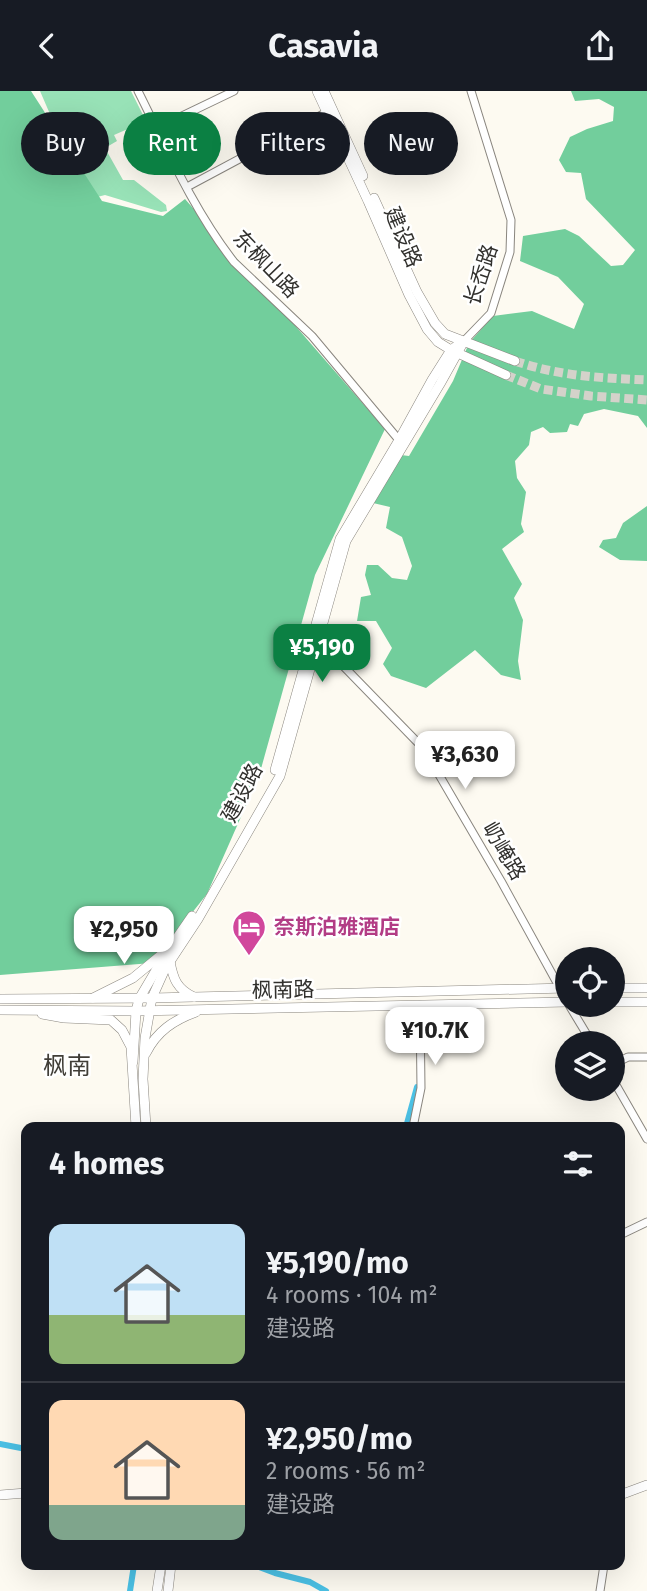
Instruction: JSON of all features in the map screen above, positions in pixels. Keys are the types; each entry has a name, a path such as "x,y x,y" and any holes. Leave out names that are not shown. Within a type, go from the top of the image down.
{"main road":[{"name":"建设路","path":"317,91 327,112"},
{"name":"建设路","path":"324,91 417,292 435,323 445,334 515,361"},
{"name":"建设路","path":"350,161 427,329 438,342 506,375"},
{"name":"建设路","path":"146,1122 144,1058 152,999 170,961 198,919 279,776 340,539 432,380 464,341"},
{"name":"建设路","path":"133,1062 139,999 194,913 275,773 346,541 455,351"},
{"path":"91,999 133,978 168,950"},
{"path":"170,961 177,984 196,998"},
{"name":"枫南路","path":"0,999 152,999 555,988"},
{"path":"625,988 647,988"},
{"name":"枫南路","path":"0,1010 136,1011 555,1002"},
{"path":"625,1002 647,1002"},
{"path":"144,1058 154,1039 167,1026 202,1009"},
{"path":"31,1010 47,1016 111,1020 122,1030 131,1047 136,1122"},
{"path":"625,1493 647,1485"},
{"path":"0,1495 21,1493"},
{"path":"157,1591 160,1570"},
{"path":"168,1591 170,1570"}],"street":[{"name":"东枫山路","path":"138,91 149,112"},
{"path":"190,112 234,91"},
{"name":"长岙路","path":"464,341 492,313 510,252 511,221 471,91"},
{"path":"187,187 235,161"},
{"name":"东枫山路","path":"181,175 234,261 312,336 399,440"},
{"name":"屷崦路","path":"316,638 425,749 555,973"},
{"path":"415,1122 421,1088 420,1005"},
{"path":"625,1058 647,1057"},
{"path":"625,1101 647,1139"},
{"path":"625,1233 647,1222"},
{"path":"600,1591 603,1570"}],"green space":[{"path":"0,91 31,91 45,112 21,112 21,175 85,175 102,201 163,216 185,199 385,429 315,575 259,776 207,894 152,963 0,975"},
{"path":"40,91 131,91 142,112 123,112 123,131 114,135 117,141 109,146 109,112 49,112"},
{"path":"571,91 647,91 647,428 638,416 604,409 584,414 578,426 570,424 567,432 550,433 543,427 531,432 529,445 515,461 517,478 526,492 521,524 524,532 502,549 522,584 514,598 523,620 518,661 521,680 501,675 475,650 426,688 391,676 383,664 392,648 376,621 357,621 361,597 371,595 365,575 367,565 378,565 392,578 407,580 412,566 402,537 386,528 390,507 373,503 401,455 409,456 453,381 469,343 493,316 532,311 574,329 584,304 558,277 520,261 523,236 565,229 579,236 611,266 623,265 635,250 586,199 581,173 566,172 559,160 570,137 613,121 614,107 599,99 575,101"},
{"path":"109,155 123,180 134,180 166,205 167,211 161,212 105,195 66,205 60,175 109,175"},
{"path":"647,506 647,561 620,560 599,547 603,540 616,538 623,523"}],"waterway":[{"path":"407,1122 417,1087"},
{"path":"0,1444 21,1448"},
{"path":"130,1591 133,1570"},
{"path":"267,1570 310,1582 326,1591"}],"tunnel":[{"path":"515,361 564,373 647,380"},
{"path":"506,375 541,389 647,400"}],"place":[{"name":"奈斯泊雅酒店","path":"249,957"}],"district":[{"name":"枫南","path":"67,1066"}]}
